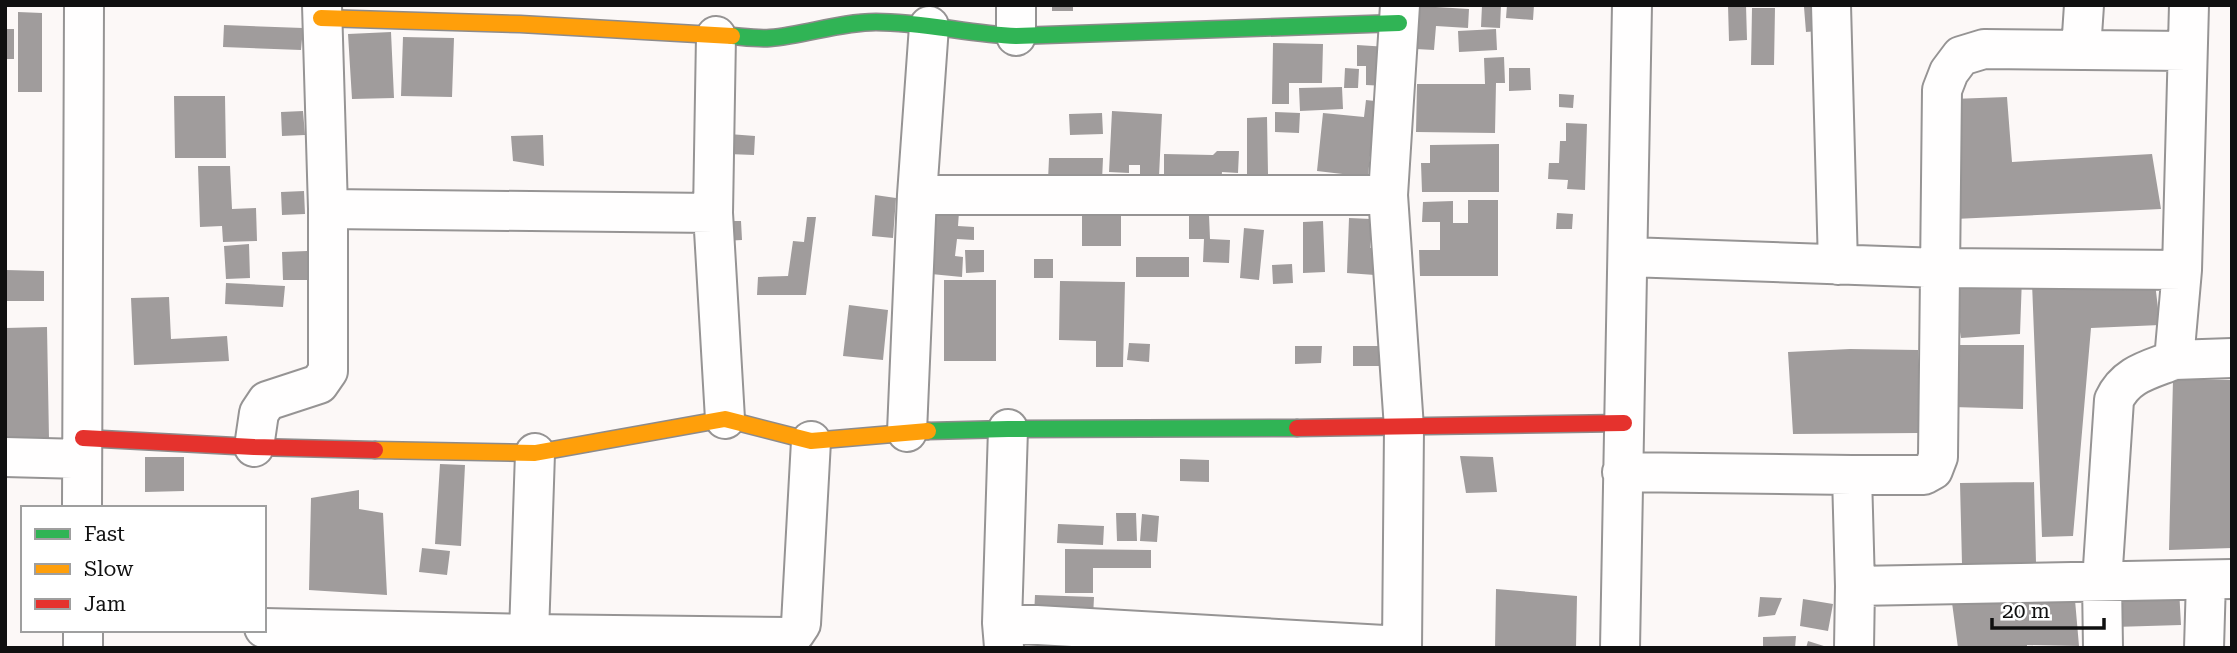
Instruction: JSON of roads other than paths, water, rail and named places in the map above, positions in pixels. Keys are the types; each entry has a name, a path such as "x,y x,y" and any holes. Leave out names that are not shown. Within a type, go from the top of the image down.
{"street":[{"path":"82,506 84,5"},
{"path":"1620,648 1632,5"},
{"path":"1831,5 1838,265"},
{"path":"2081,50 2084,5"},
{"path":"2174,360 2182,270 2189,5"},
{"path":"254,447 259,413 267,401 319,384 328,371 328,209 322,12 769,38 816,18 845,24 877,22 929,26 986,35 1016,21 1399,14 1388,195 1404,428 1402,647 1003,635 1008,429"},
{"path":"907,432 917,195 929,26"},
{"path":"716,36 713,213 725,419"},
{"path":"1622,472 1924,475 1933,470 1938,457 1942,90 1949,72 1961,56 1984,49 2187,51"},
{"path":"917,195 1388,195"},
{"path":"328,209 713,213"},
{"path":"1628,257 1940,268 2182,270"},
{"path":"2103,648 2102,582 2114,400 2120,387 2129,379 2174,360 2232,358"},
{"path":"5,457 82,448 254,447 535,453 725,419 811,440 907,432 1008,429 1404,428 1624,424"},
{"path":"266,628 323,638 528,634 701,641 781,638 795,634 801,624 811,440"},
{"path":"528,634 535,453"},
{"path":"1852,475 1854,648"},
{"path":"1855,586 2219,580 2204,648"}]}
